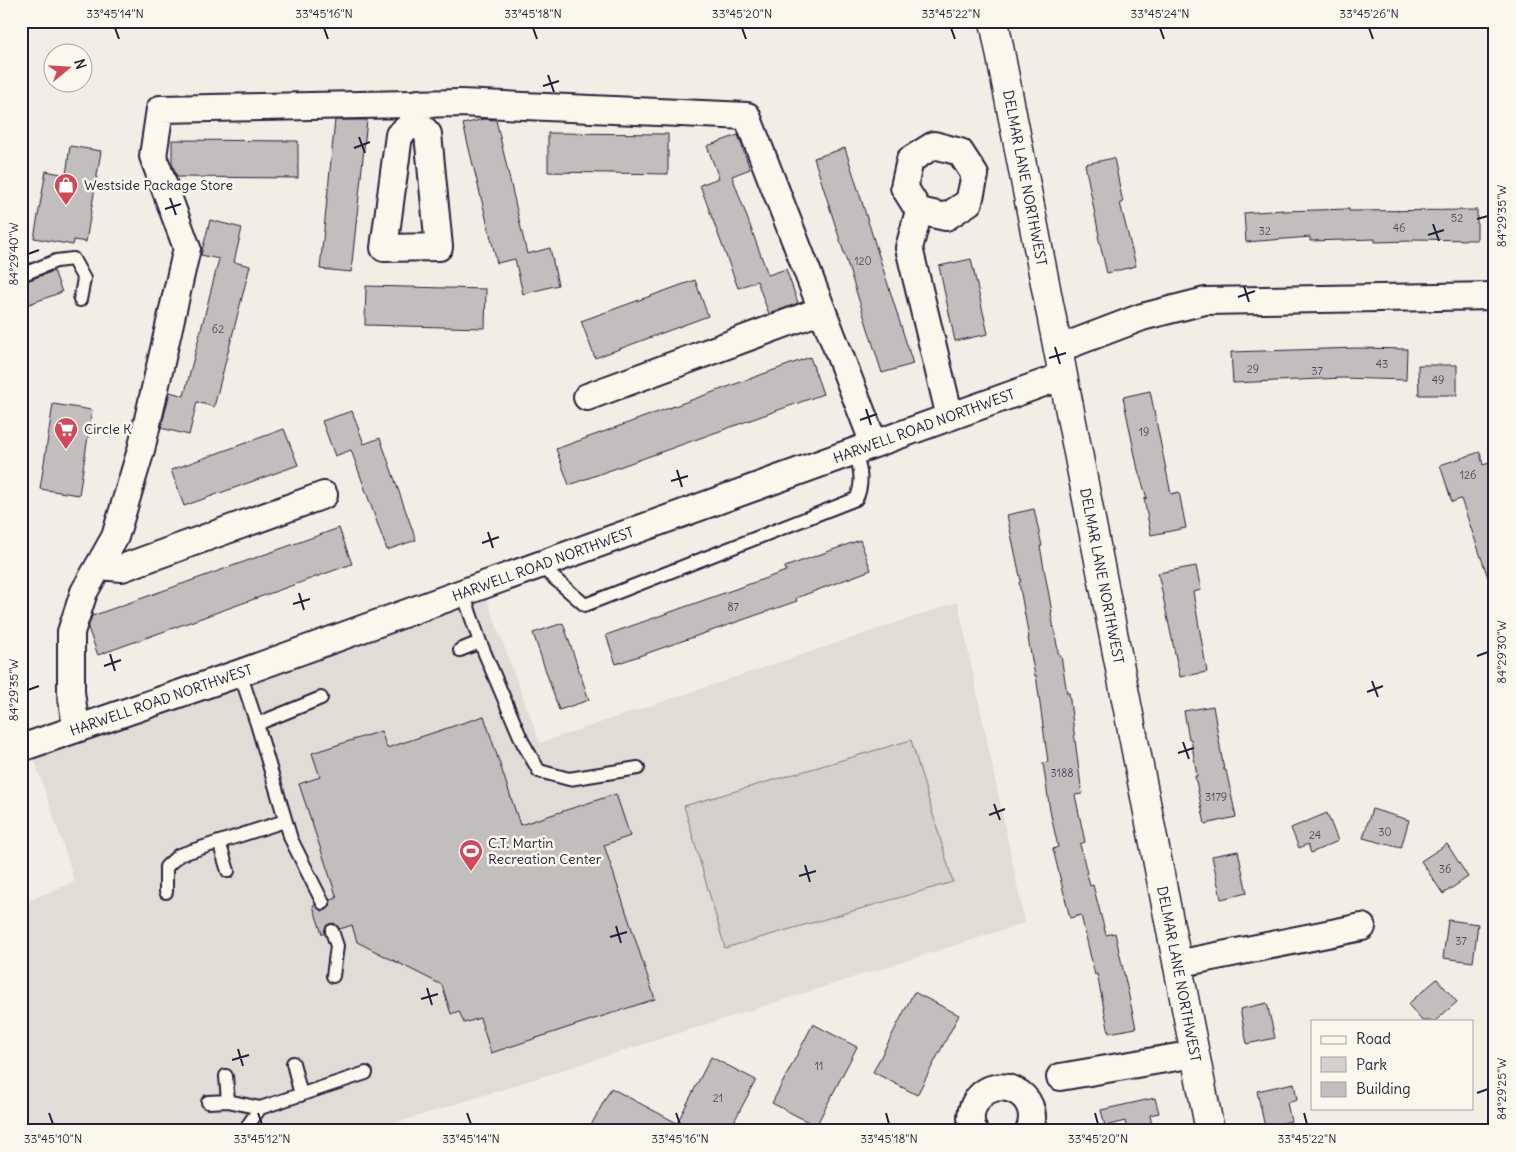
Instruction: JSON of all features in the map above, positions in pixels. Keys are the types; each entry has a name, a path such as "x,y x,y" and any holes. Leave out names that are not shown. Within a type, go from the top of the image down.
{"street":[{"name":"DELMAR LANE NORTHWEST","path":"994,21 1210,1131"},
{"path":"76,728 71,692 71,632 84,592 115,537 141,450 187,248 153,156 160,109 417,112 460,103 747,116 822,310 864,448"},
{"path":"919,211 909,248 950,417"},
{"path":"1058,349 1142,317 1205,301 1495,296"},
{"path":"587,396 822,310"},
{"name":"HARWELL ROAD NORTHWEST","path":"21,748 240,673 1063,376"},
{"path":"99,566 122,568 324,495"},
{"path":"1177,964 1362,927"},
{"path":"1060,1077 1195,1054"},
{"path":"968,1129 972,1107 977,1098 993,1088 1004,1087 1014,1089 1030,1104 1032,1125 1029,1131"}],"lane":[{"path":"21,275 56,261 73,259 84,279 80,300"},
{"path":"539,565 585,605 856,499 861,482 860,468 864,448"},
{"path":"463,593 480,642 522,741 539,771 569,779 638,768"},
{"path":"460,650 480,642"},
{"path":"240,673 291,840 323,903"},
{"path":"257,724 321,698"},
{"path":"166,892 166,867 179,855 285,821"},
{"path":"218,842 228,871"},
{"path":"332,931 337,946 332,976"},
{"path":"293,1063 301,1094"},
{"path":"208,1102 228,1101 260,1108 366,1073"},
{"path":"226,1076 228,1101"},
{"path":"244,1131 260,1108"}],"shaded area":[{"path":"487,600 540,743 958,602 1025,923 371,1131 21,1131 21,904 75,881 30,746"}],"green space":[{"path":"911,740 953,882 725,948 684,806"}],"building":[{"path":"484,119 496,120 527,254 550,248 558,285 523,294 515,259 497,263 463,124"},
{"path":"335,120 367,120 351,272 320,269"},
{"path":"548,133 668,134 668,174 548,172"},
{"path":"738,135 750,169 732,176 768,275 786,269 798,303 769,314 757,281 738,288 700,185 719,178 707,146"},
{"path":"172,140 298,141 298,178 177,177 172,163"},
{"name":"Westside Package Store","path":"70,146 101,151 86,242 74,240 73,245 34,238 46,171 66,175"},
{"path":"845,148 913,364 882,373 814,158"},
{"path":"1114,158 1123,203 1120,203 1136,266 1107,273 1098,236 1085,164"},
{"path":"1349,209 1349,211 1477,210 1477,240 1413,239 1413,241 1375,242 1375,239 1310,241 1310,237 1246,242 1244,213 1283,210"},
{"path":"210,220 242,228 234,262 250,266 214,407 197,402 189,435 161,428 170,392 184,396 219,259 201,255"},
{"path":"971,259 988,334 955,341 939,266"},
{"path":"54,271 62,292 21,307 21,283"},
{"path":"695,280 708,316 595,358 581,321"},
{"path":"366,286 486,289 485,328 365,325"},
{"path":"1357,348 1407,349 1406,380 1342,378 1233,383 1231,352"},
{"path":"810,357 823,394 569,485 556,449"},
{"path":"1418,365 1457,365 1457,395 1419,395"},
{"path":"1150,391 1171,494 1179,492 1186,528 1151,535 1144,499 1147,498 1138,470 1123,397"},
{"name":"Circle K","path":"53,404 92,410 79,495 40,489"},
{"path":"352,411 364,444 380,438 416,540 387,550 351,450 335,456 322,421"},
{"path":"284,429 298,465 184,506 171,470"},
{"path":"1480,452 1483,465 1489,463 1495,484 1495,589 1492,589 1461,499 1452,502 1440,465"},
{"path":"1034,509 1042,546 1040,546 1059,656 1061,656 1067,693 1069,693 1082,794 1075,795 1085,842 1080,844 1090,886 1093,885 1106,935 1115,933 1136,1028 1109,1033 1097,974 1095,975 1081,915 1070,918 1053,849 1058,847 1050,811 1043,763 1048,762 1036,675 1019,582 1021,581 1007,515"},
{"path":"339,528 352,564 98,655 88,628 92,616"},
{"path":"860,540 871,570 796,598 797,601 616,664 606,635 786,571 785,567"},
{"path":"1196,566 1201,590 1193,592 1207,672 1180,677 1158,573"},
{"path":"563,623 589,700 559,710 533,633"},
{"path":"1213,706 1224,770 1226,770 1236,817 1205,824 1195,776 1197,776 1191,739 1189,739 1184,711"},
{"name":"C.T. Martin Recreation Center","path":"484,716 520,825 616,794 630,836 604,845 655,999 491,1053 480,1018 464,1023 459,1011 451,1014 442,985 357,942 352,925 340,929 334,923 329,924 326,926 324,934 322,934 313,906 315,905 322,911 326,910 330,907 331,900 337,898 299,784 320,777 312,753 381,731 387,748"},
{"path":"1372,809 1409,820 1401,848 1363,838"},
{"path":"1327,813 1338,841 1311,853 1308,844 1299,848 1291,828"},
{"path":"1447,844 1468,877 1443,894 1421,861"},
{"path":"1238,851 1247,893 1221,899 1212,856"},
{"path":"1448,920 1478,924 1473,962 1443,958"},
{"path":"1437,979 1457,1002 1436,1020 1421,1020 1408,1004"},
{"path":"914,992 959,1015 917,1095 873,1072"},
{"path":"1267,1003 1275,1038 1247,1044 1240,1009"},
{"path":"813,1024 857,1047 816,1126 772,1103"},
{"path":"711,1057 756,1080 729,1131 588,1131 611,1088 677,1123"},
{"path":"1294,1083 1297,1100 1287,1103 1291,1121 1265,1127 1257,1091"},
{"path":"1155,1098 1159,1113 1150,1115 1153,1131 1127,1131 1125,1121 1105,1126 1101,1110"}],"place":[{"name":"Westside Package Store","path":"66,206"},
{"name":"Circle K","path":"66,450"},
{"name":"C.T. Martin Recreation Center","path":"471,872"}]}
